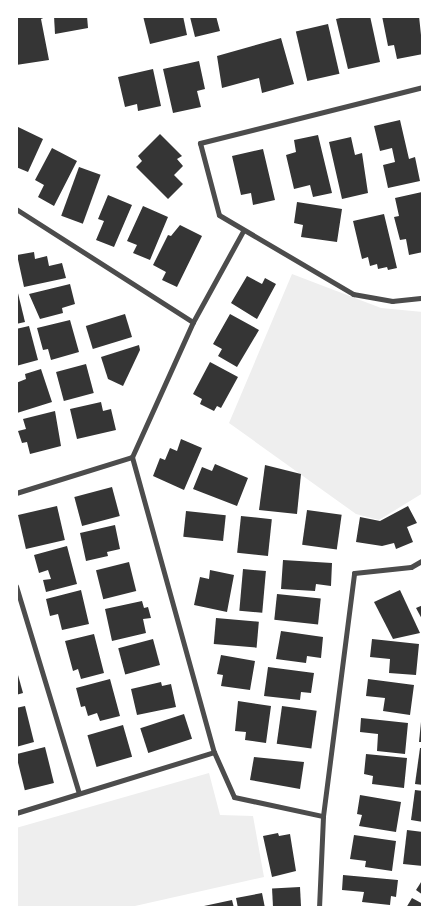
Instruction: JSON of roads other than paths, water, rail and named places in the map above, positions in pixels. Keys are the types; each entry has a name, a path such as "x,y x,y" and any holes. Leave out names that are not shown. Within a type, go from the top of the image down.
{"street":[{"path":"423,87 200,143 219,215 243,231 353,294 392,301 423,298"},
{"path":"16,209 193,322"},
{"path":"243,231 193,322 132,457 214,752 234,797 323,816"},
{"path":"16,493 132,457"},
{"path":"319,908 323,816 354,573 411,567 423,560"},
{"path":"16,586 79,793"},
{"path":"16,813 214,752"}]}
